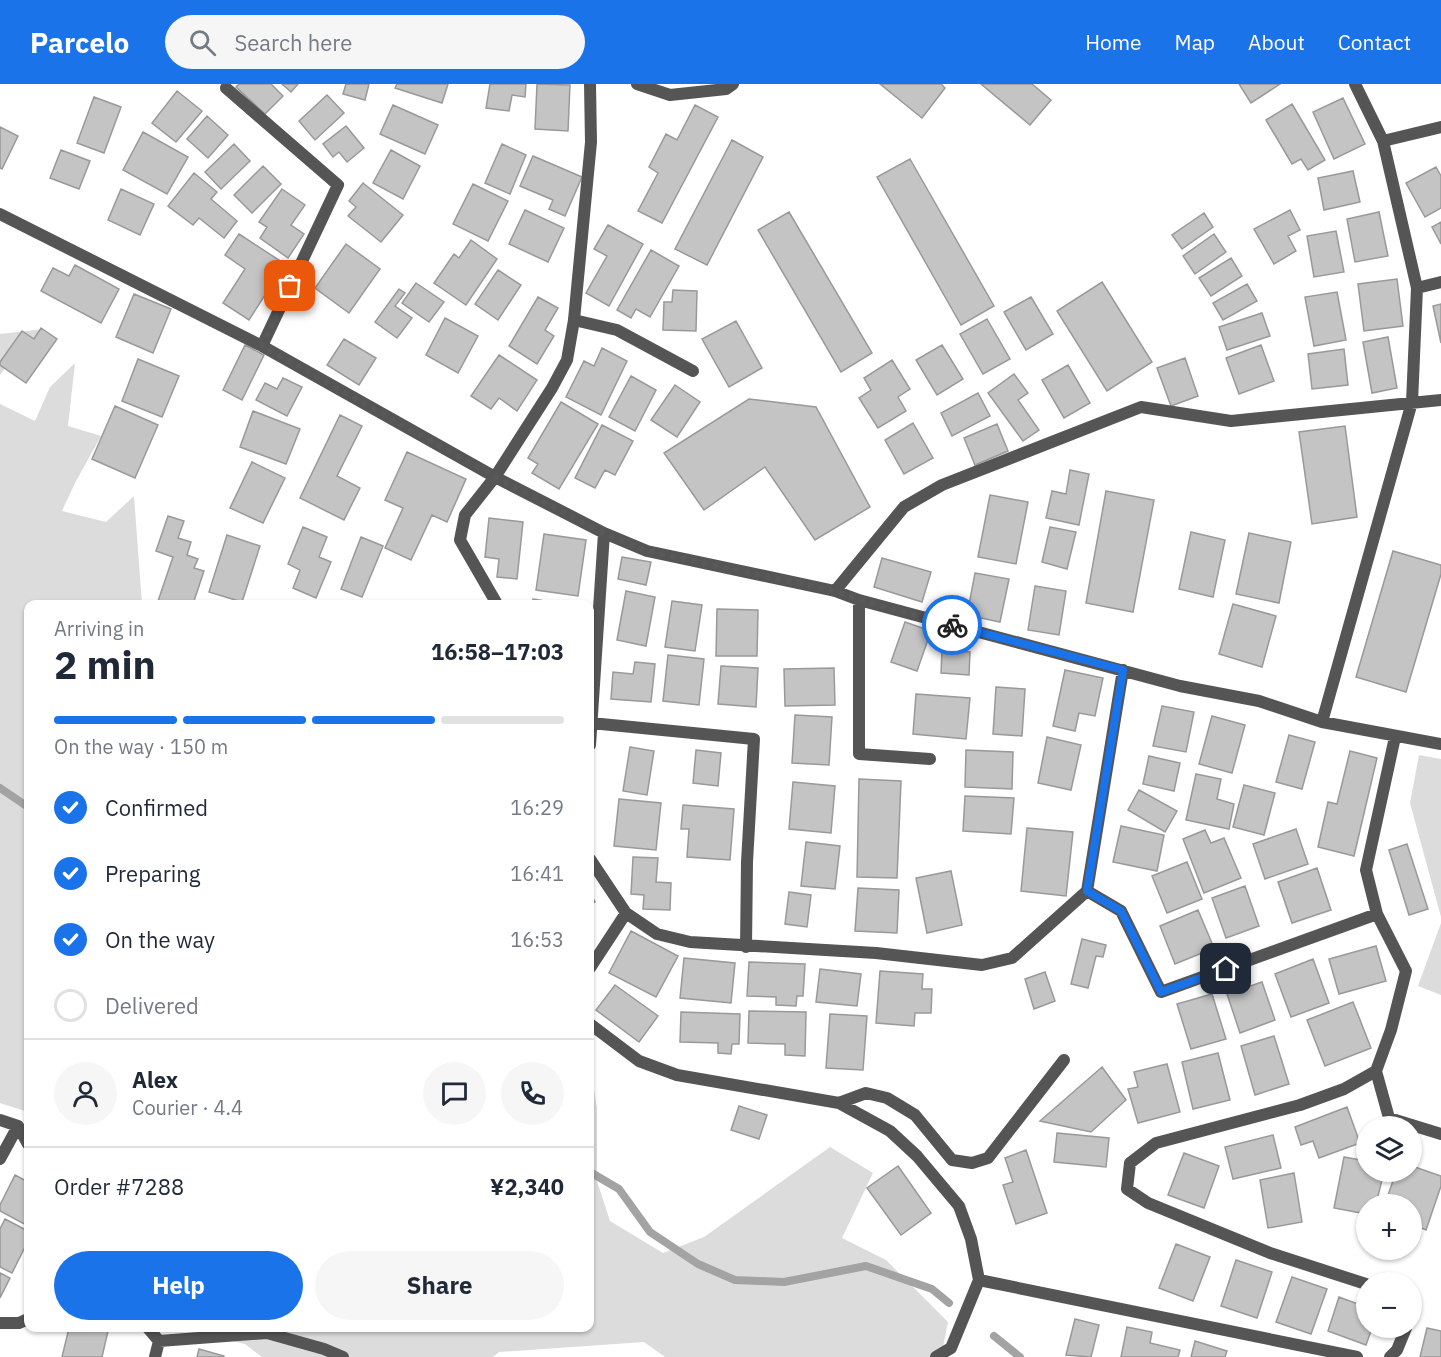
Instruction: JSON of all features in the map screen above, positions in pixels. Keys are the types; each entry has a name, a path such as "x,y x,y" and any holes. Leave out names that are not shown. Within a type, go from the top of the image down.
{"street":[{"path":"495,600 460,540 465,515 495,477 552,388 567,360 574,320 591,142 590,84"},
{"path":"637,84 670,94 699,88 726,89 733,84"},
{"path":"1322,722 1413,402 1417,288 1383,141 1355,84"},
{"path":"226,88 338,185 262,346"},
{"path":"1383,141 1441,127"},
{"path":"0,214 262,346 495,477 604,533 647,551 835,591 860,600 1180,686 1259,701 1322,722 1441,744"},
{"path":"1417,288 1441,282"},
{"path":"574,320 617,330 693,371"},
{"path":"835,591 904,507 942,485 1141,407 1231,421 1441,400"},
{"path":"594,679 604,533"},
{"path":"860,600 859,754 930,759"},
{"path":"594,865 626,914 657,934 690,942 876,953 982,965 1012,958 1087,891 1123,670"},
{"path":"594,723 754,739 747,862 746,947"},
{"path":"1395,737 1366,870 1377,914 1406,971 1391,1030 1376,1071 1389,1118 1441,1134"},
{"path":"1087,891 1121,911 1161,992 1377,914"},
{"path":"594,962 626,914"},
{"path":"594,1027 639,1061 676,1075 839,1103 890,1131 917,1156 959,1206 971,1239 979,1280 951,1348 936,1357"},
{"path":"839,1103 866,1093 887,1098 915,1114 952,1160 972,1162 988,1158 1064,1060"},
{"path":"1356,1281 1270,1253 1148,1203 1127,1189 1130,1164 1156,1143 1300,1105 1344,1089 1376,1071"},
{"path":"0,1120 18,1126 24,1137"},
{"path":"0,1159 18,1126"},
{"path":"979,1280 1357,1357"},
{"path":"0,1323 19,1323 24,1320"},
{"path":"151,1332 159,1341"},
{"path":"159,1341 267,1333 324,1349 343,1357"},
{"path":"1390,1357 1397,1350 1402,1338"},
{"path":"155,1357 159,1341"}],"shaded area":[{"path":"44,329 18,351 0,375 0,334"},
{"path":"75,363 68,426 101,436 62,511 106,522 134,496 142,600 24,600 24,1111 0,1103 0,404 35,421 50,387"},
{"path":"1419,755 1441,759 1441,917 1410,803"},
{"path":"1441,923 1441,995 1418,986"},
{"path":"594,1090 597,1108 597,1181 610,1221 663,1253 704,1237 830,1147 873,1173 842,1238 886,1260 948,1322 941,1357 665,1357 644,1342 499,1352 493,1357 262,1357 245,1344 191,1332 594,1332"}],"building":[{"path":"239,84 271,84 283,96 265,114 236,87"},
{"path":"282,84 298,84 291,92"},
{"path":"346,84 369,84 365,100 343,94"},
{"path":"397,84 448,84 442,103 395,88"},
{"path":"490,84 526,84 525,97 512,95 509,111 486,108"},
{"path":"537,84 570,85 568,131 535,129"},
{"path":"880,84 941,84 945,88 922,118"},
{"path":"981,84 1032,84 1051,100 1030,125"},
{"path":"1239,84 1280,84 1251,103"},
{"path":"177,91 202,111 176,142 152,123"},
{"path":"327,95 344,113 315,140 299,121"},
{"path":"94,97 121,107 104,153 77,143"},
{"path":"1343,98 1365,144 1334,159 1313,112"},
{"path":"1292,104 1325,160 1308,170 1301,159 1292,164 1266,120"},
{"path":"393,105 438,125 425,154 380,134"},
{"path":"695,105 718,117 662,223 638,211 658,173 649,167 666,134 677,140"},
{"path":"207,116 228,135 208,158 187,139"},
{"path":"346,126 364,148 347,162 339,152 333,157 323,144"},
{"path":"0,127 18,136 2,169 0,168"},
{"path":"143,132 188,157 167,194 123,170"},
{"path":"732,140 763,157 707,265 675,249"},
{"path":"234,144 250,161 221,189 205,172"},
{"path":"502,144 526,155 510,194 485,183"},
{"path":"61,150 90,161 79,189 50,178"},
{"path":"391,150 420,166 403,199 373,183"},
{"path":"533,156 582,177 565,216 549,209 553,200 520,186"},
{"path":"910,159 994,306 961,325 877,177"},
{"path":"263,166 281,184 252,213 234,195"},
{"path":"1436,167 1441,176 1441,208 1425,217 1406,183"},
{"path":"1353,171 1360,202 1324,210 1318,178"},
{"path":"194,173 217,192 211,199 237,221 224,238 199,218 193,225 168,206"},
{"path":"363,183 403,215 381,242 348,216 356,207 349,201"},
{"path":"473,184 508,201 488,241 453,224"},
{"path":"121,189 154,204 140,235 108,220"},
{"path":"282,189 305,205 291,225 304,234 288,258 260,238 267,227 259,222"},
{"path":"525,210 564,228 548,262 509,244"},
{"path":"1290,210 1300,230 1288,236 1296,251 1274,264 1254,229"},
{"path":"789,212 872,353 841,372 758,230"},
{"path":"1379,212 1388,256 1355,262 1347,219"},
{"path":"1204,213 1213,227 1182,249 1172,235"},
{"path":"1441,222 1441,244 1432,227"},
{"path":"608,225 643,244 609,306 586,293 607,256 594,249"},
{"path":"1336,231 1344,272 1314,277 1307,236"},
{"path":"239,234 285,264 249,320 223,303 245,269 225,255"},
{"path":"1214,234 1226,252 1195,274 1183,256"},
{"path":"471,240 497,259 466,305 434,283 454,254 459,258"},
{"path":"346,244 380,269 349,313 315,288"},
{"path":"651,250 679,266 650,317 636,309 631,318 617,310"},
{"path":"1231,258 1242,276 1211,296 1199,278"},
{"path":"75,265 119,289 101,323 41,291 53,268 69,276"},
{"path":"498,270 521,285 498,320 475,304"},
{"path":"1397,279 1403,326 1364,331 1358,284"},
{"path":"1102,282 1152,362 1107,391 1057,311"},
{"path":"416,283 444,302 429,322 402,303"},
{"path":"1247,284 1257,301 1223,320 1213,303"},
{"path":"399,289 405,293 395,306 412,318 397,338 375,322"},
{"path":"673,290 697,291 696,331 663,330 664,302 672,302"},
{"path":"1337,292 1346,340 1314,346 1305,297"},
{"path":"134,294 171,309 153,353 116,337"},
{"path":"538,297 558,308 545,330 554,336 537,364 509,346"},
{"path":"1031,297 1053,334 1026,350 1004,312"},
{"path":"1441,304 1441,343 1433,306"},
{"path":"1262,313 1270,336 1227,350 1219,327"},
{"path":"445,318 478,336 458,373 426,355"},
{"path":"987,319 1010,359 983,374 960,334"},
{"path":"736,321 762,368 729,387 702,339"},
{"path":"41,328 57,339 26,383 0,365 0,362 22,331 34,339"},
{"path":"1388,337 1397,388 1372,393 1363,342"},
{"path":"344,339 376,358 359,385 327,365"},
{"path":"245,345 264,355 242,400 223,390"},
{"path":"942,345 963,379 937,395 916,360"},
{"path":"1261,345 1274,381 1239,394 1226,358"},
{"path":"602,348 627,361 601,415 566,397 584,361 594,366"},
{"path":"1344,349 1348,385 1312,389 1308,354"},
{"path":"499,355 537,380 517,411 499,398 491,409 471,396"},
{"path":"1185,358 1198,396 1171,406 1157,368"},
{"path":"138,359 179,376 162,417 122,401"},
{"path":"892,360 910,389 898,397 906,411 878,428 859,398 871,390 864,378"},
{"path":"1068,365 1090,403 1064,418 1042,380"},
{"path":"1014,374 1028,393 1018,400 1039,430 1023,441 988,393"},
{"path":"631,376 656,390 635,431 609,417"},
{"path":"283,378 302,387 287,416 256,400 265,383 277,389"},
{"path":"675,385 700,402 677,437 651,420"},
{"path":"978,393 990,416 952,436 941,413"},
{"path":"749,399 816,407 870,507 815,540 765,467 704,510 664,453"},
{"path":"561,402 598,424 559,489 532,473 538,464 528,458"},
{"path":"115,406 158,425 135,478 92,459"},
{"path":"253,411 300,429 286,464 240,447"},
{"path":"340,415 362,426 337,476 360,488 344,520 300,498"},
{"path":"913,423 933,458 904,474 885,440"},
{"path":"997,424 1008,451 975,465 964,438"},
{"path":"602,425 633,441 615,475 605,470 595,488 575,478"},
{"path":"1345,426 1357,517 1312,524 1299,432"},
{"path":"407,452 466,479 447,522 432,515 411,560 385,548 403,508 385,500"},
{"path":"252,462 285,478 263,523 230,508"},
{"path":"1070,470 1089,474 1079,525 1046,518 1052,491 1066,494"},
{"path":"1106,491 1154,500 1133,612 1086,603"},
{"path":"990,495 1028,502 1016,564 978,557"},
{"path":"168,516 184,521 178,538 191,542 187,555 198,559 194,568 204,571 194,600 158,600 173,557 156,551"},
{"path":"489,518 523,522 517,579 497,577 499,559 485,557"},
{"path":"303,527 327,537 319,557 331,562 316,598 293,588 300,570 288,564"},
{"path":"1050,527 1076,532 1067,569 1042,562"},
{"path":"1191,532 1225,540 1213,597 1179,589"},
{"path":"1249,533 1291,542 1279,603 1236,594"},
{"path":"544,534 586,540 578,596 536,590"},
{"path":"227,535 260,546 243,600 209,592"},
{"path":"361,537 383,546 362,597 341,589"},
{"path":"1393,551 1441,565 1441,574 1406,692 1356,677"},
{"path":"622,557 651,562 646,585 618,579"},
{"path":"882,558 931,572 922,602 874,587"},
{"path":"975,573 1009,579 1000,622 967,615"},
{"path":"1035,586 1066,591 1059,635 1028,630"},
{"path":"626,591 655,597 646,646 617,640"},
{"path":"672,601 702,605 695,651 665,647"},
{"path":"1233,604 1276,616 1262,667 1219,654"},
{"path":"717,609 758,610 757,656 716,656"},
{"path":"905,622 931,631 917,671 891,662"},
{"path":"942,650 970,652 969,675 941,673"},
{"path":"668,655 704,659 699,705 663,701"},
{"path":"635,662 655,664 651,702 611,699 613,672 633,674"},
{"path":"721,666 758,668 756,707 718,704"},
{"path":"834,668 835,705 785,706 784,669"},
{"path":"1065,670 1103,678 1095,716 1079,713 1075,731 1053,726"},
{"path":"996,687 1025,689 1022,736 993,734"},
{"path":"916,694 970,698 966,739 913,734"},
{"path":"1162,706 1194,712 1186,752 1153,746"},
{"path":"795,715 832,717 829,765 792,763"},
{"path":"1212,716 1245,725 1232,773 1199,764"},
{"path":"1289,735 1315,742 1302,789 1276,782"},
{"path":"1047,737 1081,745 1071,790 1038,783"},
{"path":"630,747 654,751 647,795 623,791"},
{"path":"696,750 721,753 718,786 693,783"},
{"path":"966,750 1013,752 1012,789 965,787"},
{"path":"1350,751 1377,758 1354,856 1318,847 1328,802 1337,804"},
{"path":"1149,756 1180,763 1174,791 1143,784"},
{"path":"1196,774 1221,779 1217,799 1234,804 1229,829 1186,820"},
{"path":"859,779 901,781 897,878 857,877"},
{"path":"793,782 835,786 831,833 789,829"},
{"path":"1244,785 1275,793 1264,835 1233,827"},
{"path":"1139,790 1177,811 1165,832 1128,810"},
{"path":"965,796 1014,798 1011,834 963,831"},
{"path":"619,799 661,803 656,850 614,846"},
{"path":"683,805 734,809 730,860 687,857 689,829 681,829"},
{"path":"1121,826 1164,835 1157,871 1113,862"},
{"path":"1027,828 1073,832 1066,896 1021,891"},
{"path":"1296,829 1308,864 1265,879 1253,844"},
{"path":"1205,830 1211,843 1224,838 1241,878 1204,893 1183,839"},
{"path":"806,842 840,846 835,889 801,886"},
{"path":"1407,844 1428,909 1409,915 1389,850"},
{"path":"633,857 658,858 656,882 671,883 670,910 643,909 644,895 631,894"},
{"path":"1187,862 1202,899 1167,913 1152,876"},
{"path":"1317,868 1331,910 1292,923 1278,882"},
{"path":"951,871 962,925 927,933 916,878"},
{"path":"1245,886 1259,926 1226,938 1212,898"},
{"path":"858,888 899,890 897,933 855,931"},
{"path":"789,892 811,895 807,927 785,924"},
{"path":"1198,910 1214,948 1175,964 1160,926"},
{"path":"631,931 678,956 656,997 609,973"},
{"path":"1082,939 1106,945 1103,957 1096,956 1088,988 1071,984"},
{"path":"1376,946 1386,981 1339,994 1329,959"},
{"path":"684,958 735,963 731,1003 680,998"},
{"path":"1313,959 1329,1003 1291,1017 1275,974"},
{"path":"749,962 805,964 803,996 797,996 796,1006 776,1005 776,997 747,996"},
{"path":"820,969 861,974 857,1006 816,1002"},
{"path":"880,971 923,974 922,989 932,989 931,1013 915,1013 914,1026 876,1023"},
{"path":"1045,972 1055,1001 1034,1009 1025,979"},
{"path":"1262,982 1275,1020 1240,1033 1227,994"},
{"path":"615,985 658,1016 639,1042 596,1010"},
{"path":"1212,994 1226,1039 1191,1049 1177,1004"},
{"path":"1353,1002 1371,1048 1325,1066 1307,1020"},
{"path":"749,1011 806,1012 805,1056 785,1055 785,1044 748,1043"},
{"path":"681,1012 740,1014 739,1044 732,1044 731,1054 718,1053 718,1043 680,1042"},
{"path":"830,1014 867,1016 863,1070 826,1068"},
{"path":"1274,1036 1289,1084 1255,1095 1241,1046"},
{"path":"1218,1053 1230,1100 1193,1109 1182,1062"},
{"path":"1167,1064 1180,1112 1138,1123 1128,1089 1138,1087 1134,1072"},
{"path":"1102,1067 1126,1100 1091,1132 1040,1121"},
{"path":"739,1106 767,1115 759,1139 731,1130"},
{"path":"1347,1107 1356,1132 1356,1144 1319,1158 1313,1141 1301,1145 1295,1127"},
{"path":"1057,1133 1109,1138 1106,1167 1054,1162"},
{"path":"1273,1135 1281,1168 1233,1179 1225,1147"},
{"path":"1026,1150 1047,1213 1016,1224 1003,1185 1013,1182 1005,1158"},
{"path":"1184,1153 1219,1166 1204,1208 1168,1195"},
{"path":"1344,1157 1356,1159 1356,1182 1382,1182 1378,1194 1356,1194 1356,1212 1334,1208"},
{"path":"898,1166 931,1213 901,1235 867,1188"},
{"path":"1422,1169 1441,1176 1441,1186 1426,1230 1422,1228 1422,1194 1388,1194 1393,1182 1422,1182"},
{"path":"1294,1173 1302,1222 1268,1228 1260,1180"},
{"path":"15,1175 24,1180 24,1224 0,1211 0,1205"},
{"path":"5,1219 24,1229 24,1249 12,1273 0,1267 0,1229"},
{"path":"1176,1244 1210,1257 1193,1301 1159,1288"},
{"path":"1236,1260 1272,1272 1257,1318 1221,1306"},
{"path":"0,1273 10,1278 0,1298"},
{"path":"1292,1277 1327,1289 1311,1334 1276,1322"},
{"path":"1339,1297 1356,1303 1356,1338 1368,1338 1366,1345 1328,1331"},
{"path":"1075,1319 1099,1325 1091,1357 1066,1355"},
{"path":"1127,1327 1152,1332 1150,1343 1180,1350 1178,1357 1121,1357"},
{"path":"1427,1328 1441,1331 1441,1357 1420,1357"},
{"path":"68,1332 108,1332 102,1357 62,1357"},
{"path":"1195,1341 1227,1351 1225,1357 1191,1357"},
{"path":"199,1349 224,1356 224,1357 197,1357"}],"waterway":[{"path":"0,788 24,804"},
{"path":"594,1174 619,1189 650,1232 698,1264 735,1280 784,1282 866,1266 932,1289 949,1303"},
{"path":"994,1336 1020,1357"}],"way so far":[{"path":"290,286 262,346 513,487 604,533 647,551 835,591 952,625"}],"route":[{"path":"952,625 1123,670 1087,891 1121,911 1161,992 1226,969"}]}
